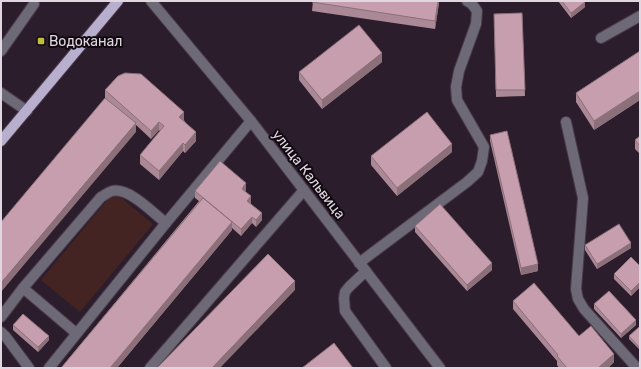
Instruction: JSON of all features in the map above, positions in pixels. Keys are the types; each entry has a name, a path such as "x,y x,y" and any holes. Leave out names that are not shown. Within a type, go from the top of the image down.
{"main road":[{"path":"1,141 118,1"}],"street":[{"name":"улица Кальвица","path":"152,1 250,121 440,368"},
{"path":"386,368 346,311 344,298 345,292 363,267 478,172 482,161 484,147 457,100 456,86 459,71 476,24 477,11 472,4 467,1"},
{"path":"1,51 34,4"},
{"path":"601,38 640,16"},
{"path":"1,93 27,111"},
{"path":"49,368 250,121"},
{"path":"566,122 583,198 576,289 578,299 584,310 637,368"},
{"path":"1,317 101,197 108,192 114,190 130,194 166,223"},
{"path":"150,368 304,190"},
{"path":"24,288 76,333"},
{"path":"3,338 29,368"}],"shaded area":[{"path":"114,192 153,224 80,312 41,280"}],"building":[{"path":"438,1 435,21 312,2"},
{"path":"562,1 584,1 585,2 571,13"},
{"path":"522,13 525,90 496,90 494,14"},
{"path":"359,25 382,53 322,100 299,72"},
{"path":"640,51 640,91 594,121 576,93"},
{"path":"125,73 141,74 184,112 179,117 196,132 185,145 183,143 159,171 140,155 164,126 159,122 151,131 105,90 118,76"},
{"path":"105,98 136,123 1,283 1,222"},
{"path":"427,112 452,144 397,188 371,156"},
{"path":"507,131 538,264 521,268 490,135"},
{"path":"640,136 640,146 635,140"},
{"path":"220,161 246,183 242,189 251,196 247,201 262,213 256,220 252,217 241,229 195,191"},
{"path":"203,198 232,222 110,368 61,368"},
{"path":"440,204 492,263 467,285 415,226"},
{"path":"619,224 631,243 597,264 585,245"},
{"path":"268,254 295,281 212,368 157,368"},
{"path":"631,257 640,266 640,282 631,291 614,274"},
{"path":"534,283 579,336 591,326 614,354 598,368 567,368 513,301"},
{"path":"609,291 636,320 621,334 594,304"},
{"path":"23,314 49,336 38,347 13,325"},
{"path":"639,327 640,328 640,348 629,336"},
{"path":"334,343 353,368 302,368"}],"place":[{"name":"Водоканал","path":"41,41"}]}
